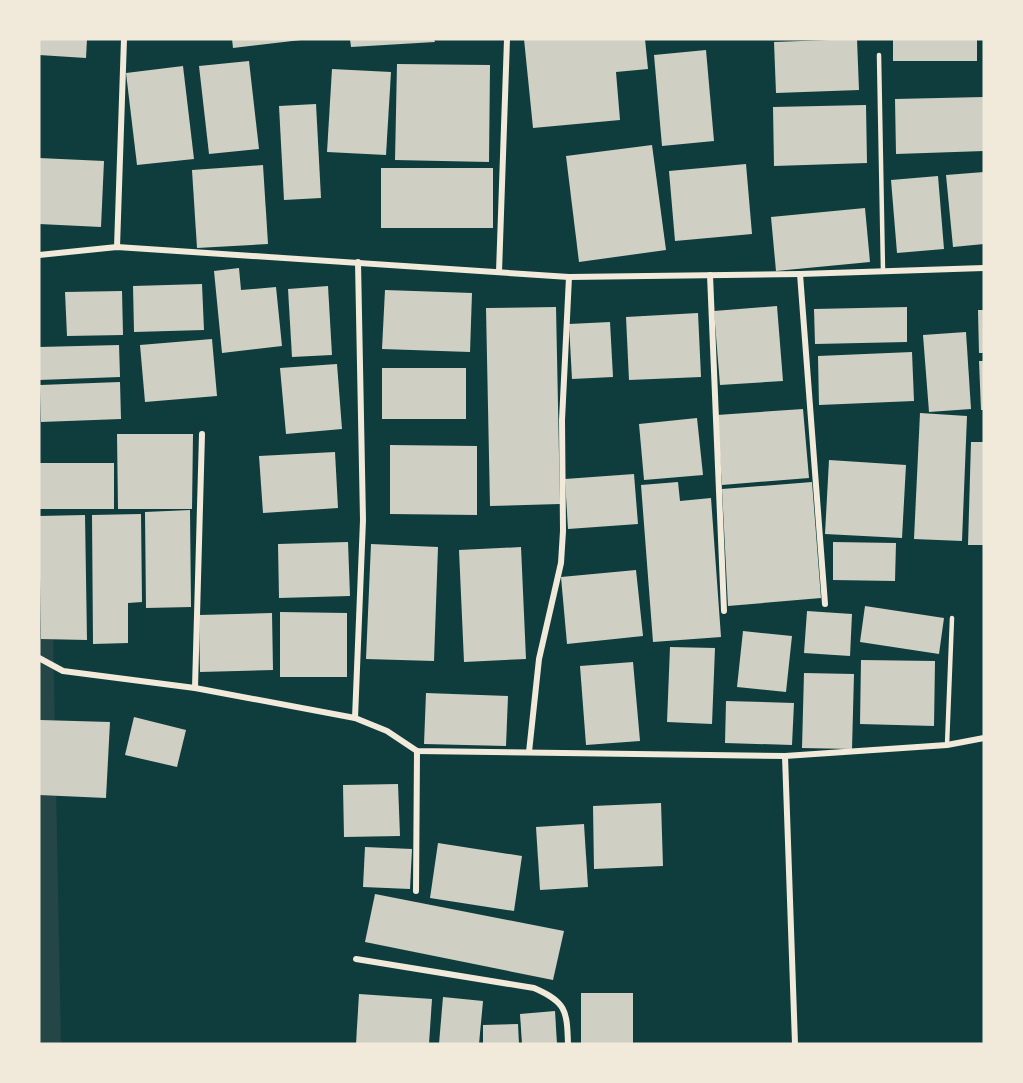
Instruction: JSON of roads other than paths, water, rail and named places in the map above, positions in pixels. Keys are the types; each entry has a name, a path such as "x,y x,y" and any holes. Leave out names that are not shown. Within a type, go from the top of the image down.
{"street":[{"path":"117,248 124,39"},
{"path":"499,272 507,39"},
{"path":"39,255 117,248 569,277 800,274 984,268"},
{"path":"355,718 363,520 358,262"},
{"path":"800,274 825,604"},
{"path":"710,275 724,611"},
{"path":"529,752 539,659 561,563 562,420 569,277"},
{"path":"195,688 202,434"},
{"path":"39,658 63,671 195,688 355,718 387,731 417,751 785,756 947,745 984,738"},
{"path":"416,891 417,751"},
{"path":"785,756 795,1044"},
{"path":"356,959 534,988 561,1004 567,1017 568,1044"}],"lane":[{"path":"879,55 883,271"},
{"path":"947,745 952,618"}]}
